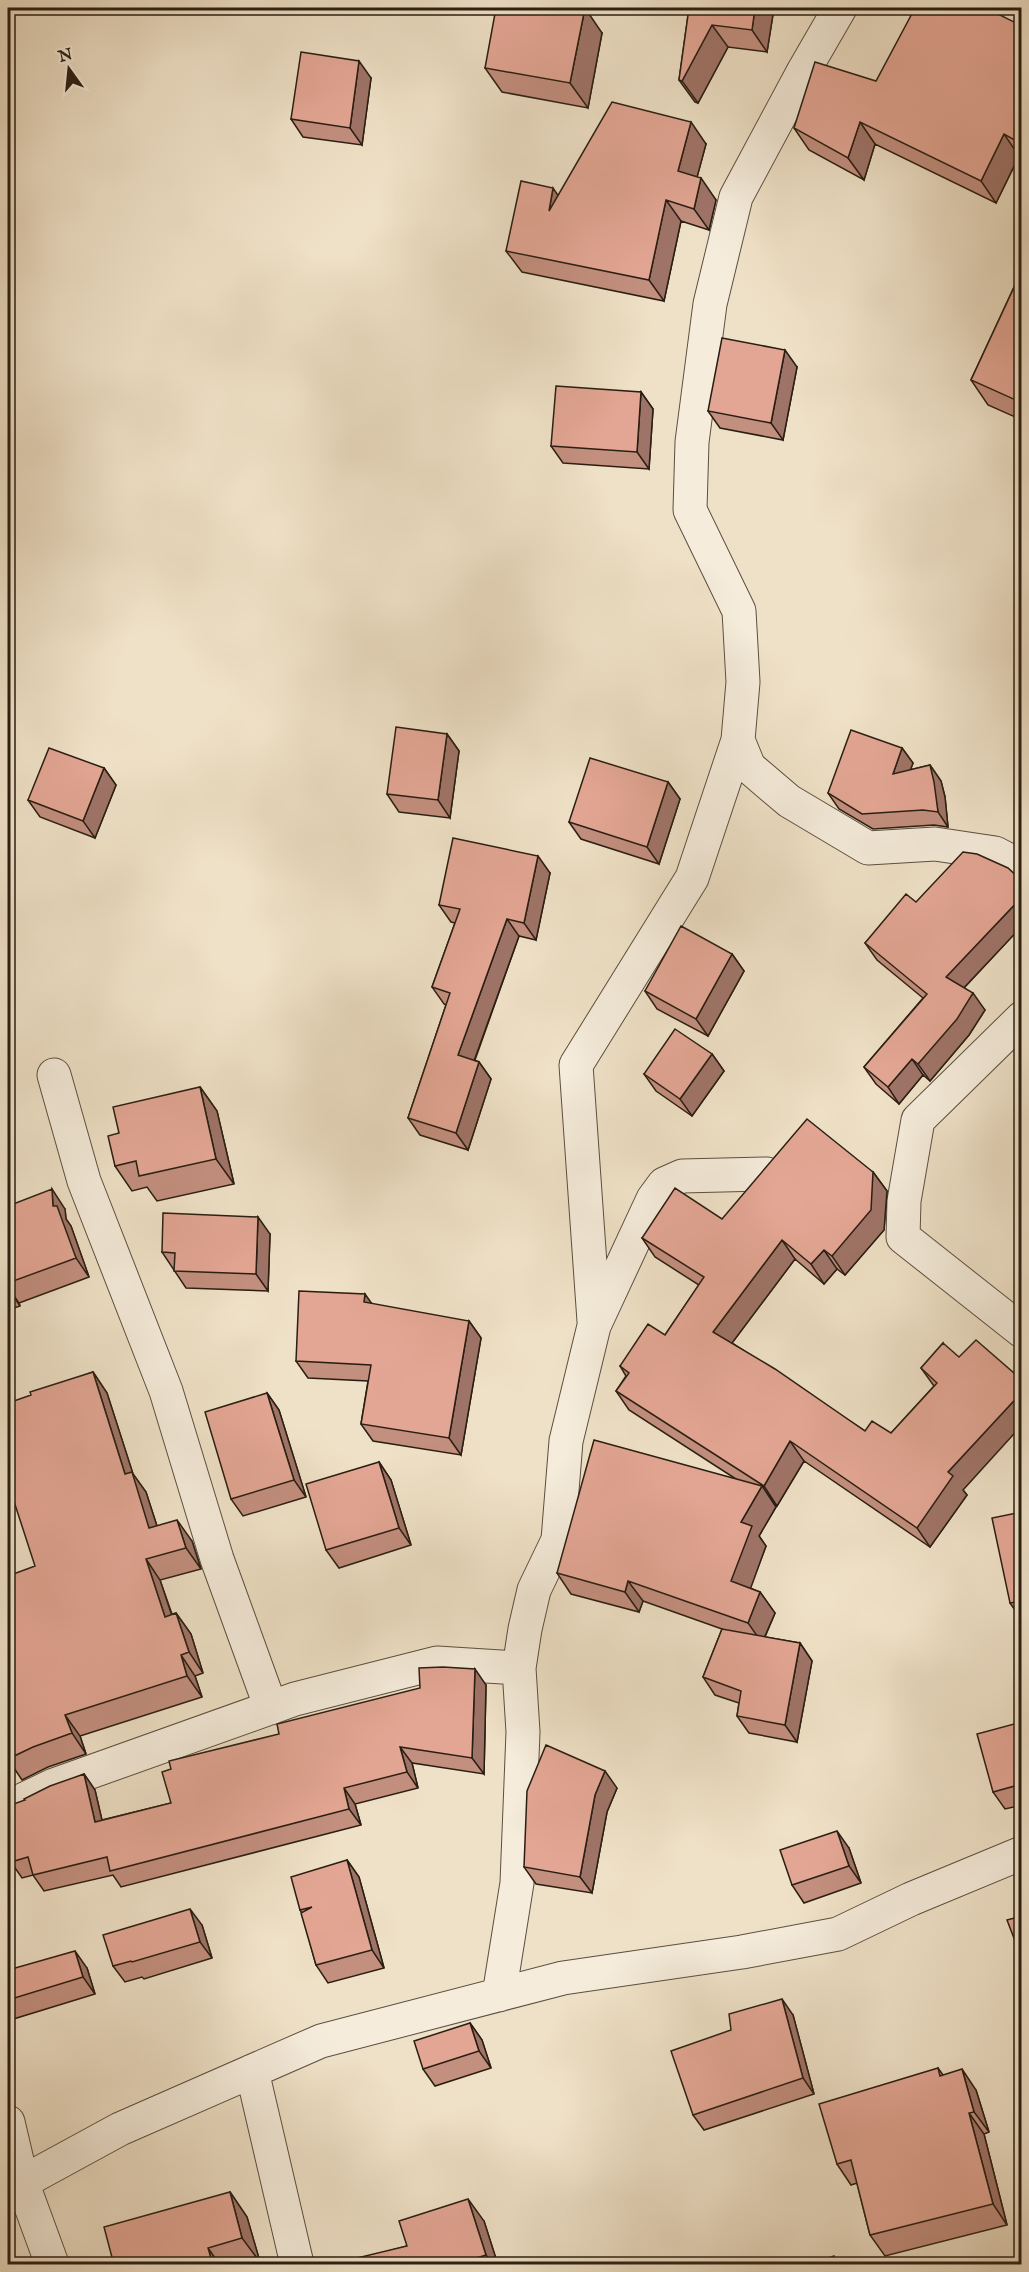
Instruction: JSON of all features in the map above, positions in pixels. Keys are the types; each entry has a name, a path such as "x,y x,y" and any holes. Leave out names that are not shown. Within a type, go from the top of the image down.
{"street":[{"path":"594,1326 576,1065 693,878 738,740 744,682 740,611 690,510 692,442 710,304 736,197 840,8"},
{"path":"738,740 748,767 789,801 868,848 935,844 995,853 1022,867"},
{"path":"1022,1018 918,1120 904,1201 903,1237 1022,1331"},
{"path":"54,1075 84,1181 166,1391 217,1559 271,1708"},
{"path":"499,1995 516,1882 523,1732 519,1668 534,1590 558,1540 566,1441 594,1326 653,1199 664,1184 682,1176 767,1174"},
{"path":"8,1807 54,1785 295,1699 437,1663 519,1668"},
{"path":"15,2186 120,2129 321,2041 563,1978 731,1953 838,1934 911,1899 1022,1853"},
{"path":"252,2071 297,2265"},
{"path":"8,2122 15,2186 52,2265"}],"building":[{"path":"496,8 585,8 570,83 485,68"},
{"path":"689,8 755,8 752,30 712,25 682,81 679,80"},
{"path":"915,8 986,8 1022,26 1022,144 1004,134 981,181 860,122 848,158 794,128 815,62 876,81"},
{"path":"301,52 359,61 350,128 291,119"},
{"path":"612,102 691,122 678,171 701,178 694,209 666,200 649,280 506,251 521,181 553,188 549,211"},
{"path":"1022,270 1022,393 1018,401 971,380"},
{"path":"722,338 785,350 771,423 708,411"},
{"path":"556,386 641,392 637,452 551,446"},
{"path":"396,727 447,734 438,800 387,794"},
{"path":"851,730 902,748 893,774 930,765 938,812 923,810 862,814 828,793"},
{"path":"49,748 104,768 83,821 28,800"},
{"path":"590,758 668,782 647,847 569,822"},
{"path":"453,838 538,856 524,923 507,919 458,1055 479,1062 456,1133 408,1118 450,993 432,987 460,909 439,905"},
{"path":"963,852 977,854 1008,868 1022,881 1022,897 946,977 973,993 957,1019 918,1064 912,1059 888,1087 864,1067 927,994 865,943 906,894 916,902"},
{"path":"681,926 732,954 696,1019 645,991"},
{"path":"675,1029 712,1054 680,1099 644,1074"},
{"path":"200,1087 216,1159 139,1176 136,1161 115,1166 108,1136 119,1133 113,1107"},
{"path":"807,1119 873,1172 871,1210 832,1256 824,1250 811,1264 782,1240 713,1332 775,1369 865,1431 872,1421 891,1433 937,1383 921,1368 943,1343 959,1357 976,1340 1022,1380 1022,1392 948,1472 953,1476 917,1528 790,1441 764,1486 616,1391 629,1373 620,1366 648,1324 665,1335 704,1277 642,1238 675,1188 722,1219"},
{"path":"52,1189 53,1206 57,1206 76,1258 8,1283 8,1206"},
{"path":"163,1213 258,1217 256,1274 174,1271 175,1253 162,1252"},
{"path":"299,1291 365,1294 364,1302 469,1321 449,1438 361,1424 371,1365 296,1361"},
{"path":"93,1372 125,1474 132,1472 149,1528 177,1520 186,1548 146,1559 165,1617 176,1613 189,1652 181,1655 187,1676 65,1715 72,1733 8,1759 8,1576 35,1566 8,1483 8,1403 31,1395 30,1392"},
{"path":"267,1393 294,1480 231,1499 205,1412"},
{"path":"594,1440 762,1486 741,1522 752,1526 731,1581 760,1592 748,1623 628,1581 625,1592 557,1573"},
{"path":"379,1462 399,1528 326,1550 306,1484"},
{"path":"1022,1512 1022,1601 1010,1603 992,1518"},
{"path":"722,1629 800,1643 785,1725 737,1716 741,1691 703,1677"},
{"path":"419,1668 475,1669 472,1758 400,1747 407,1772 344,1788 349,1809 110,1871 107,1857 33,1875 28,1857 11,1862 8,1849 8,1806 25,1800 50,1786 84,1774 95,1822 171,1803 162,1772 171,1769 169,1761 279,1734 277,1724 420,1688"},
{"path":"1022,1722 1022,1784 993,1792 977,1734"},
{"path":"546,1745 605,1771 595,1795 580,1877 524,1867 527,1791"},
{"path":"837,1831 849,1866 792,1885 780,1850"},
{"path":"347,1860 372,1950 316,1965 301,1913 312,1907 300,1910 291,1877"},
{"path":"190,1909 200,1942 113,1966 103,1935"},
{"path":"1022,1916 1022,1959 1007,1920"},
{"path":"75,1951 83,1977 8,2000 8,1970"},
{"path":"782,1999 803,2078 693,2115 671,2051 731,2030 729,2014"},
{"path":"470,2023 479,2051 423,2069 414,2041"},
{"path":"938,2068 940,2076 962,2069 974,2112 969,2113 993,2204 870,2235 851,2160 837,2164 819,2104"},
{"path":"230,2192 242,2238 208,2248 213,2265 114,2265 104,2227"},
{"path":"468,2199 486,2255 455,2265 336,2265 336,2263 407,2246 399,2221"},
{"path":"834,2256 837,2265 809,2265"}]}
